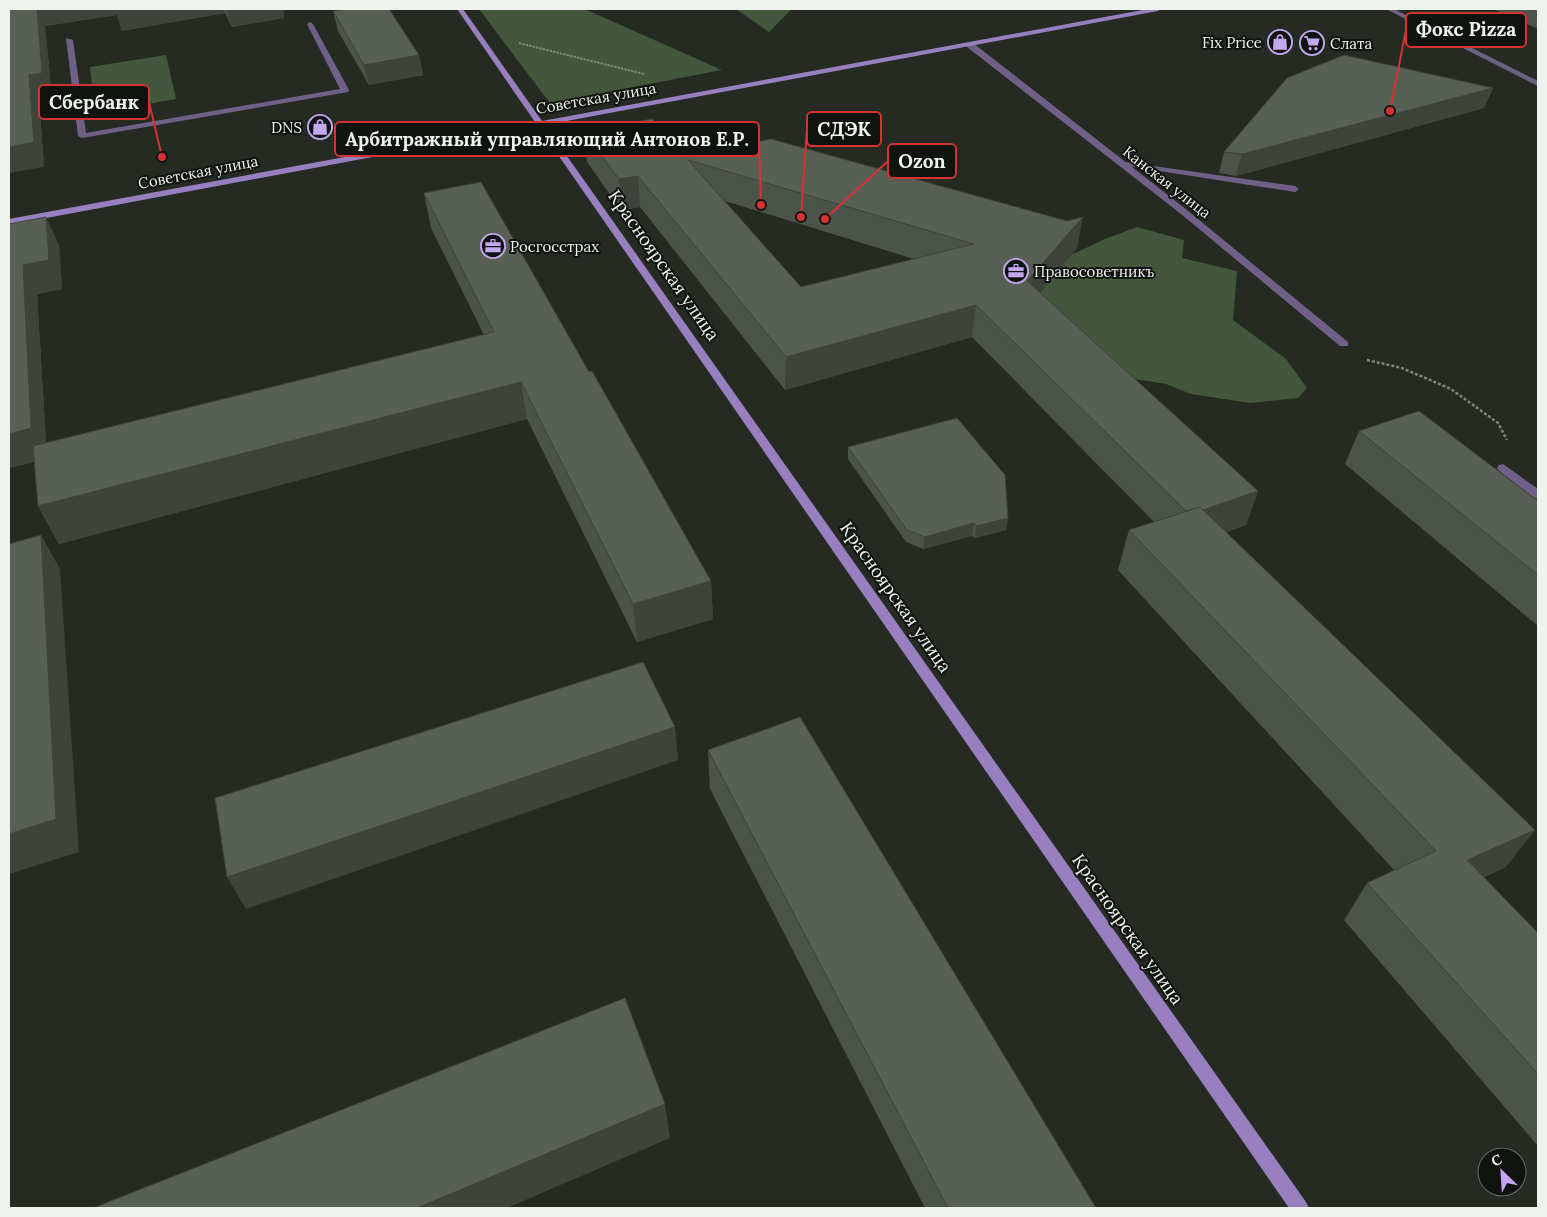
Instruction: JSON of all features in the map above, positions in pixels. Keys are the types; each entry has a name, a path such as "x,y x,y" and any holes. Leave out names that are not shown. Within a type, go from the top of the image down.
{"main road":[{"name":"Красноярская улица","path":"460,9 541,122 1300,1208"},
{"name":"Советская улица","path":"9,222 1158,9"}],"street":[{"path":"1389,9 1538,84"},
{"path":"69,40 82,136 345,90 310,24"},
{"name":"Канская улица","path":"970,45 1121,163 1344,344"},
{"path":"1121,163 1295,189"},
{"path":"1503,468 1538,495"}],"path":[{"path":"518,42 649,75"},
{"path":"1344,344 1366,359 1402,368 1451,389 1498,423 1512,449 1503,468"}],"green space":[{"path":"479,9 580,9 589,11 722,70 550,103"},
{"path":"736,9 792,9 769,32"},
{"path":"166,55 176,99 95,113 90,67"},
{"path":"1137,227 1184,240 1182,258 1237,271 1233,320 1286,359 1307,388 1298,398 1250,403 1191,394 1166,384 1135,379 1037,296 1071,255"}],"building":[{"path":"9,9 37,9 42,73 29,75 34,142 9,147"},
{"path":"389,9 419,55 364,65 333,11"},
{"path":"1344,55 1493,88 1242,154 1224,152 1287,78"},
{"path":"652,119 685,157 771,139 1067,221 1083,217 1027,281 1258,491 1203,510 1200,507 1186,511 976,305 786,357 638,176 619,179 584,132","holes":["688,160 974,244 801,287"]},
{"path":"481,182 589,372 592,371 711,581 633,604 521,382 38,506 33,446 494,332 424,193"},
{"path":"46,217 49,260 23,265 31,428 9,434 9,224"},
{"path":"1419,411 1538,501 1538,575 1359,431"},
{"path":"957,418 1005,475 1008,518 976,526 974,523 925,537 907,530 848,447"},
{"path":"1200,507 1535,830 1467,860 1538,933 1538,1074 1367,883 1436,851 1129,530"},
{"path":"41,535 56,819 9,834 9,544"},
{"path":"643,662 675,727 227,877 215,798"},
{"path":"800,717 1096,1208 948,1208 708,750"},
{"path":"625,998 665,1104 417,1208 93,1208"}],"place":[{"name":"Fix Price","path":"1280,42"},
{"name":"Слата","path":"1312,43"},
{"name":"Фокс Pizza","path":"1390,111"},
{"name":"DNS","path":"320,127"},
{"name":"Сбербанк","path":"162,157"},
{"name":"Арбитражный управляющий Антонов Е.Р.","path":"761,205"},
{"name":"СДЭК","path":"801,217"},
{"name":"Ozon","path":"825,219"},
{"name":"Росгосстрах","path":"493,246"},
{"name":"Правосоветникъ","path":"1016,271"}]}
